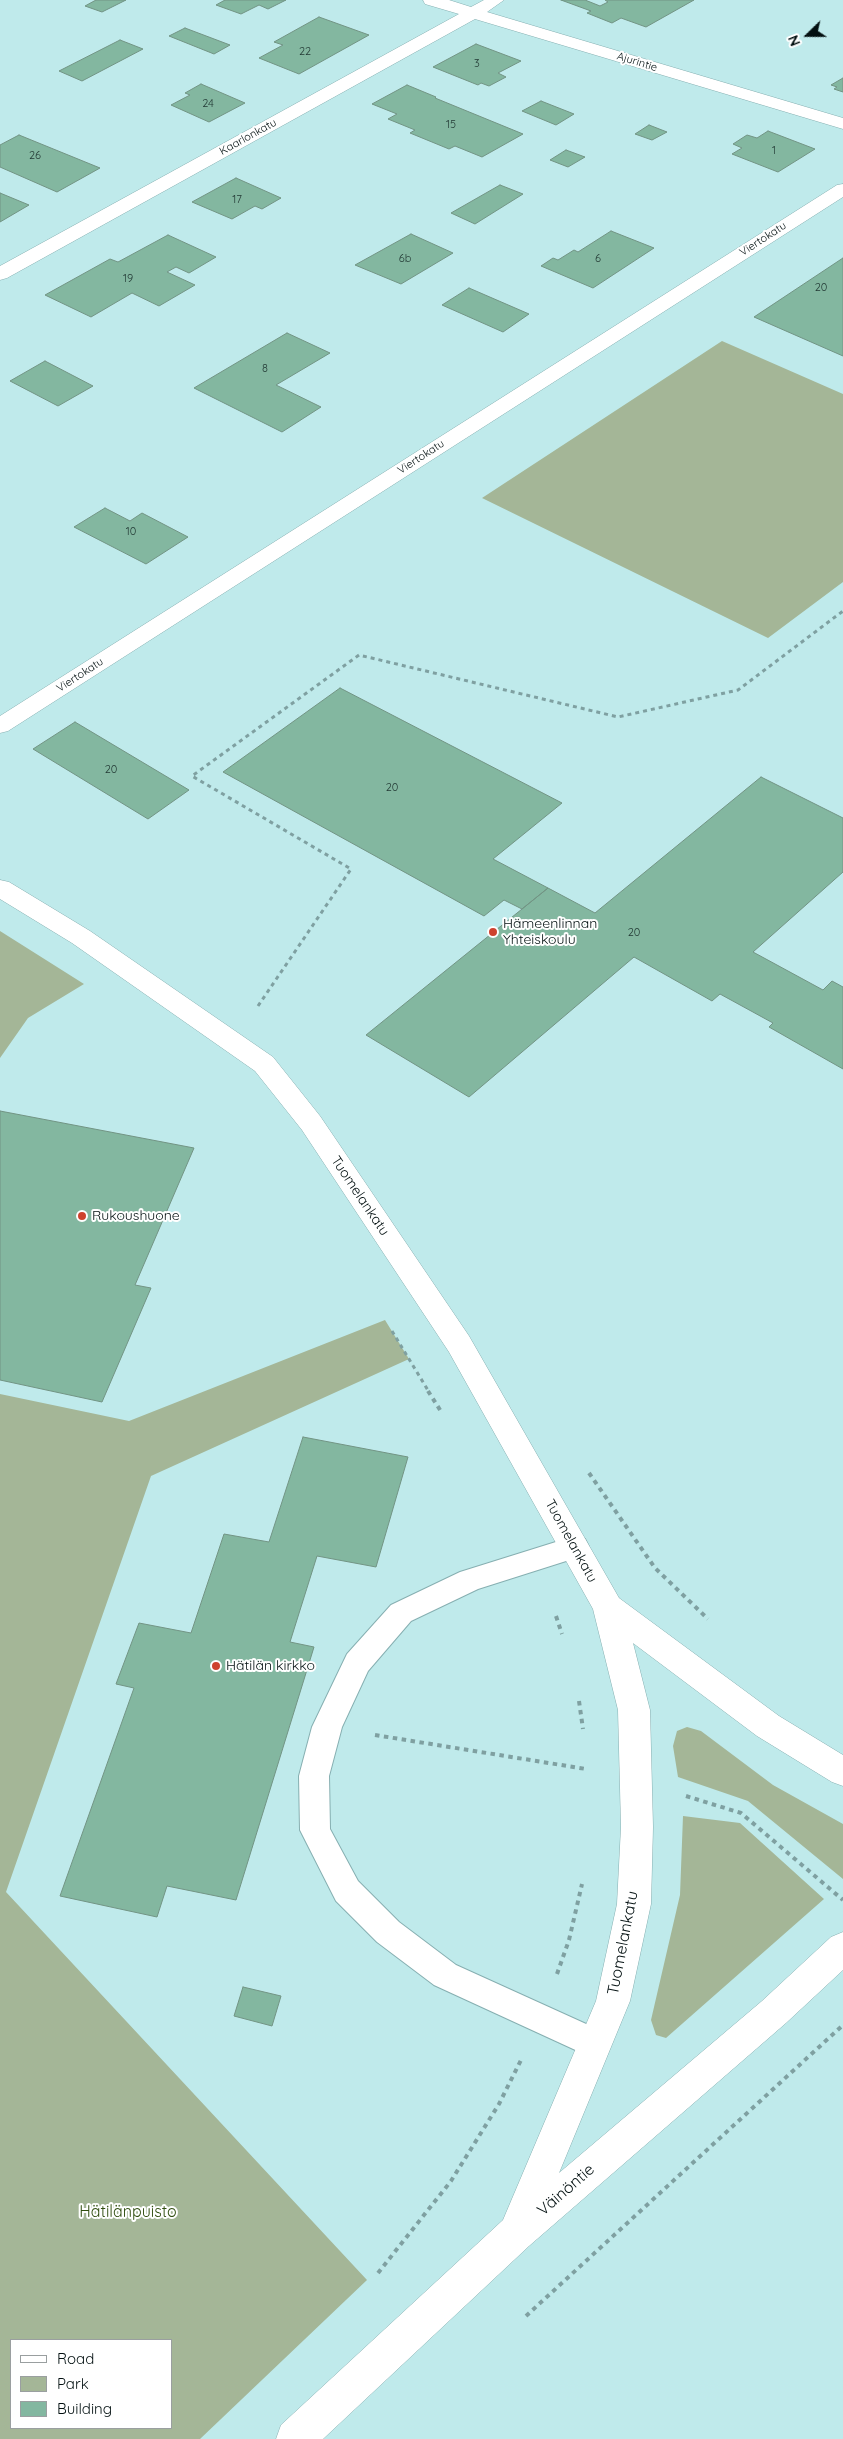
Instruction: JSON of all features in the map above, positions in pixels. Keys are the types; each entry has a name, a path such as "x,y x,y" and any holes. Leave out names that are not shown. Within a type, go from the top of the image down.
{"street":[{"name":"Ajurintie","path":"431,0 843,124"},
{"name":"Kaarlonkatu","path":"0,274 496,0"},
{"name":"Viertokatu","path":"0,726 843,189"},
{"name":"Tuomelankatu","path":"0,888 89,943 202,1018 264,1064 311,1123 459,1344 608,1607 634,1710 637,1827 634,1904 613,2001 516,2234"},
{"name":"Tuomelankatu","path":"608,1607 768,1726 843,1772"},
{"name":"Väinöntie","path":"295,2439 516,2234 774,2012 843,1948"}],"lane":[{"path":"575,1547 470,1580 401,1613 357,1662 328,1727 314,1776 315,1830 347,1891 388,1932 445,1975 595,2044"}],"path":[{"path":"257,1007 351,869 192,776 359,656 618,717 738,690 843,611"},
{"path":"390,1328 444,1417"},
{"path":"529,1561 554,1610 563,1638"},
{"path":"578,1693 583,1731"},
{"path":"587,1760 588,1778"},
{"path":"378,2273 451,2181 499,2104 542,2018 569,1940 583,1883"},
{"path":"526,2316 843,2025"}],"green space":[{"path":"722,341 843,394 843,582 768,638 482,498"},
{"path":"0,931 84,984 28,1018 0,1058"},
{"name":"Hätilänpuisto","path":"385,1320 409,1359 151,1476 6,1892 367,2280 200,2439 0,2439 0,1394 129,1421"},
{"path":"687,1727 701,1731 773,1785 843,1824 843,1879 748,1801 678,1777 673,1746 677,1731"},
{"path":"683,1816 740,1823 824,1899 666,2038 656,2035 651,2020 680,1895"}],"building":[{"path":"96,0 126,0 102,12 85,6"},
{"path":"225,0 286,0 268,9 259,5 241,14 216,5"},
{"path":"561,0 585,0 600,6 608,2 605,0 694,0 646,27 621,18 612,23 587,13 591,11"},
{"path":"319,17 369,35 299,74 259,58 283,45 274,42"},
{"path":"185,28 230,45 214,54 169,36"},
{"path":"120,40 143,49 82,81 59,71"},
{"path":"476,44 521,61 498,73 506,77 489,86 481,83 478,85 433,67"},
{"path":"843,78 843,92 834,89 837,87 831,85"},
{"path":"201,84 245,103 209,122 171,105 190,95 185,93"},
{"path":"407,85 523,134 482,157 455,146 449,149 410,133 415,130 388,119 397,114 372,104"},
{"path":"541,101 574,114 556,125 522,111"},
{"path":"649,125 667,132 652,140 635,134"},
{"path":"768,131 815,149 778,172 732,154 742,148 733,144 747,135 757,138"},
{"path":"19,135 100,168 57,192 0,167 0,145"},
{"path":"566,150 585,157 568,167 550,160"},
{"path":"236,178 281,198 262,209 255,206 232,219 192,202"},
{"path":"500,185 523,194 475,224 451,213"},
{"path":"0,193 29,205 0,222"},
{"path":"611,231 654,248 593,288 541,266 553,258 558,260 574,250 578,252"},
{"path":"411,234 453,253 401,284 355,265"},
{"path":"168,235 216,257 189,273 176,267 167,272 195,285 159,306 132,293 91,317 45,295 110,259 118,262"},
{"path":"843,258 843,356 754,317"},
{"path":"469,288 529,314 503,332 442,305"},
{"path":"287,333 330,353 276,385 321,407 282,432 194,388"},
{"path":"45,361 93,386 58,406 10,381"},
{"path":"105,508 130,521 142,513 188,537 146,564 74,527"},
{"path":"340,688 562,803 493,859 548,888 522,909 504,900 484,916 223,772"},
{"path":"75,722 189,790 148,819 33,749"},
{"path":"761,777 843,818 843,872 753,952 823,990 832,981 843,987 843,1069 769,1027 773,1023 720,994 712,1001 634,957 469,1097 366,1035 548,888 595,913"},
{"name":"Rukoushuone","path":"0,1111 194,1148 135,1285 151,1288 102,1402 0,1380"},
{"name":"Hätilän kirkko","path":"303,1437 408,1457 376,1567 317,1556 290,1642 314,1647 236,1900 167,1886 157,1917 60,1896 134,1688 116,1684 139,1623 191,1633 224,1534 269,1542"},
{"path":"243,1987 281,1996 272,2026 234,2016"}],"place":[{"name":"Hämeenlinnan Yhteiskoulu","path":"493,932"},
{"name":"Rukoushuone","path":"82,1216"},
{"name":"Hätilän kirkko","path":"216,1666"}]}
